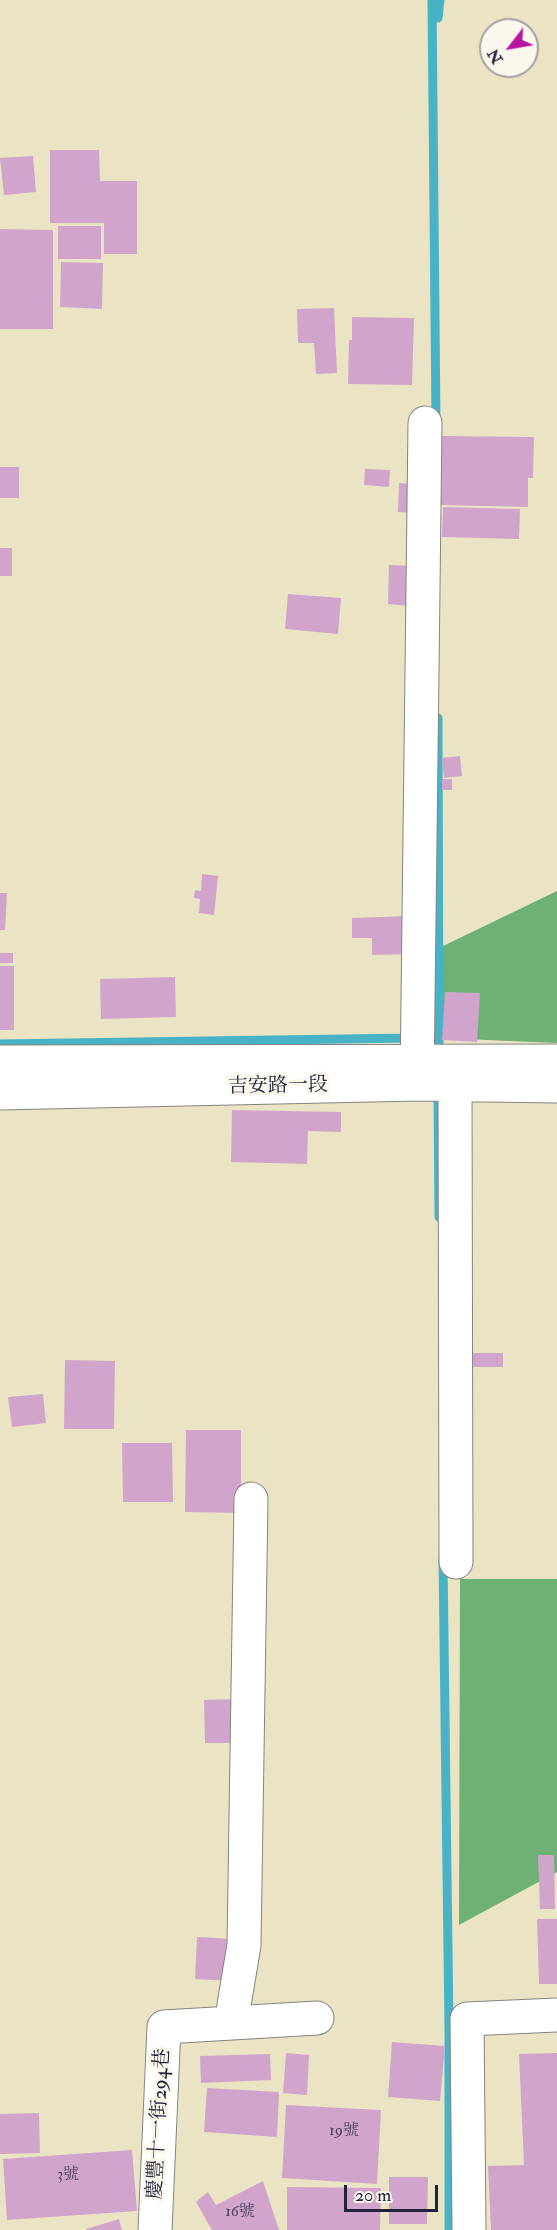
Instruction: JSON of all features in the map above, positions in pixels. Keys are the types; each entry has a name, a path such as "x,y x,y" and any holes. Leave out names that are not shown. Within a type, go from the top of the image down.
{"street":[{"path":"417,1073 425,423"},
{"name":"吉安路一段","path":"0,1093 417,1073 557,1061"},
{"name":"吉安路一段","path":"0,1062 417,1073 456,1084 557,1086"},
{"path":"456,1084 456,1562"},
{"path":"231,2023 244,1945 251,1499"},
{"path":"469,2230 467,2019 557,2015"},
{"name":"慶豐十一街294巷","path":"155,2230 164,2027 316,2018"}],"green space":[{"path":"557,891 557,1043 440,1038 439,948"},
{"path":"460,1579 557,1579 557,1872 459,1925"}],"building":[{"path":"50,150 99,150 100,181 137,181 137,254 104,254 104,223 50,223"},
{"path":"33,156 36,192 4,195 0,158"},
{"path":"58,226 101,226 101,259 58,259"},
{"path":"0,229 53,230 53,329 0,329"},
{"path":"61,262 103,263 102,309 60,307"},
{"path":"334,308 337,373 316,374 314,343 298,343 297,309"},
{"path":"352,317 414,318 412,385 348,384"},
{"path":"442,436 534,437 533,478 528,478 528,507 441,505"},
{"path":"0,467 19,467 19,498 0,498"},
{"path":"365,469 390,470 389,487 364,485"},
{"path":"399,483 414,484 413,513 398,512"},
{"path":"443,507 520,509 519,539 442,537"},
{"path":"0,548 12,548 12,576 0,576"},
{"path":"389,565 412,566 410,606 388,604"},
{"path":"288,594 341,598 338,634 285,629"},
{"path":"460,756 462,776 444,778 442,758"},
{"path":"442,779 452,779 452,790 442,790"},
{"path":"202,874 218,876 214,915 199,913 200,899 194,898 195,890 201,891"},
{"path":"0,893 7,893 5,930 0,930"},
{"path":"409,916 410,954 372,955 372,938 352,938 352,918"},
{"path":"0,953 13,953 13,963 0,963"},
{"path":"0,966 14,966 14,1030 0,1030"},
{"path":"175,977 176,1017 101,1019 100,979"},
{"path":"445,992 480,993 477,1042 442,1040"},
{"path":"232,1110 341,1112 341,1132 308,1131 307,1164 231,1162"},
{"path":"472,1353 503,1353 503,1367 472,1367"},
{"path":"65,1360 115,1361 114,1429 64,1429"},
{"path":"43,1394 46,1423 12,1427 8,1397"},
{"path":"186,1430 241,1430 241,1513 185,1512"},
{"path":"122,1443 172,1443 173,1502 123,1502"},
{"path":"244,1699 245,1743 205,1743 204,1700"},
{"path":"538,1855 554,1855 555,1909 540,1909"},
{"path":"537,1919 557,1919 557,1984 539,1984"},
{"path":"197,1937 236,1939 234,1981 195,1979"},
{"path":"392,2042 445,2046 440,2101 388,2097"},
{"path":"286,2053 309,2055 307,2095 283,2093"},
{"path":"557,2053 557,2230 491,2230 488,2166 524,2165 519,2054"},
{"path":"270,2054 271,2080 201,2083 200,2056"},
{"path":"207,2088 279,2092 277,2137 204,2132"},
{"path":"286,2105 381,2110 377,2184 282,2178"},
{"path":"39,2113 40,2153 0,2154 0,2114"},
{"path":"132,2150 137,2211 7,2220 3,2159"},
{"path":"389,2177 428,2177 427,2224 389,2224"},
{"path":"263,2181 279,2230 212,2230 196,2202 208,2192 216,2205"},
{"path":"287,2187 381,2188 380,2230 287,2230"},
{"path":"119,2219 122,2230 86,2230 86,2229"}],"waterway":[{"path":"432,0 436,422"},
{"path":"438,18 440,0"},
{"path":"438,718 439,1055"},
{"path":"0,1044 412,1038"},
{"path":"438,1089 439,1217"},
{"path":"443,1560 449,2230"}]}
